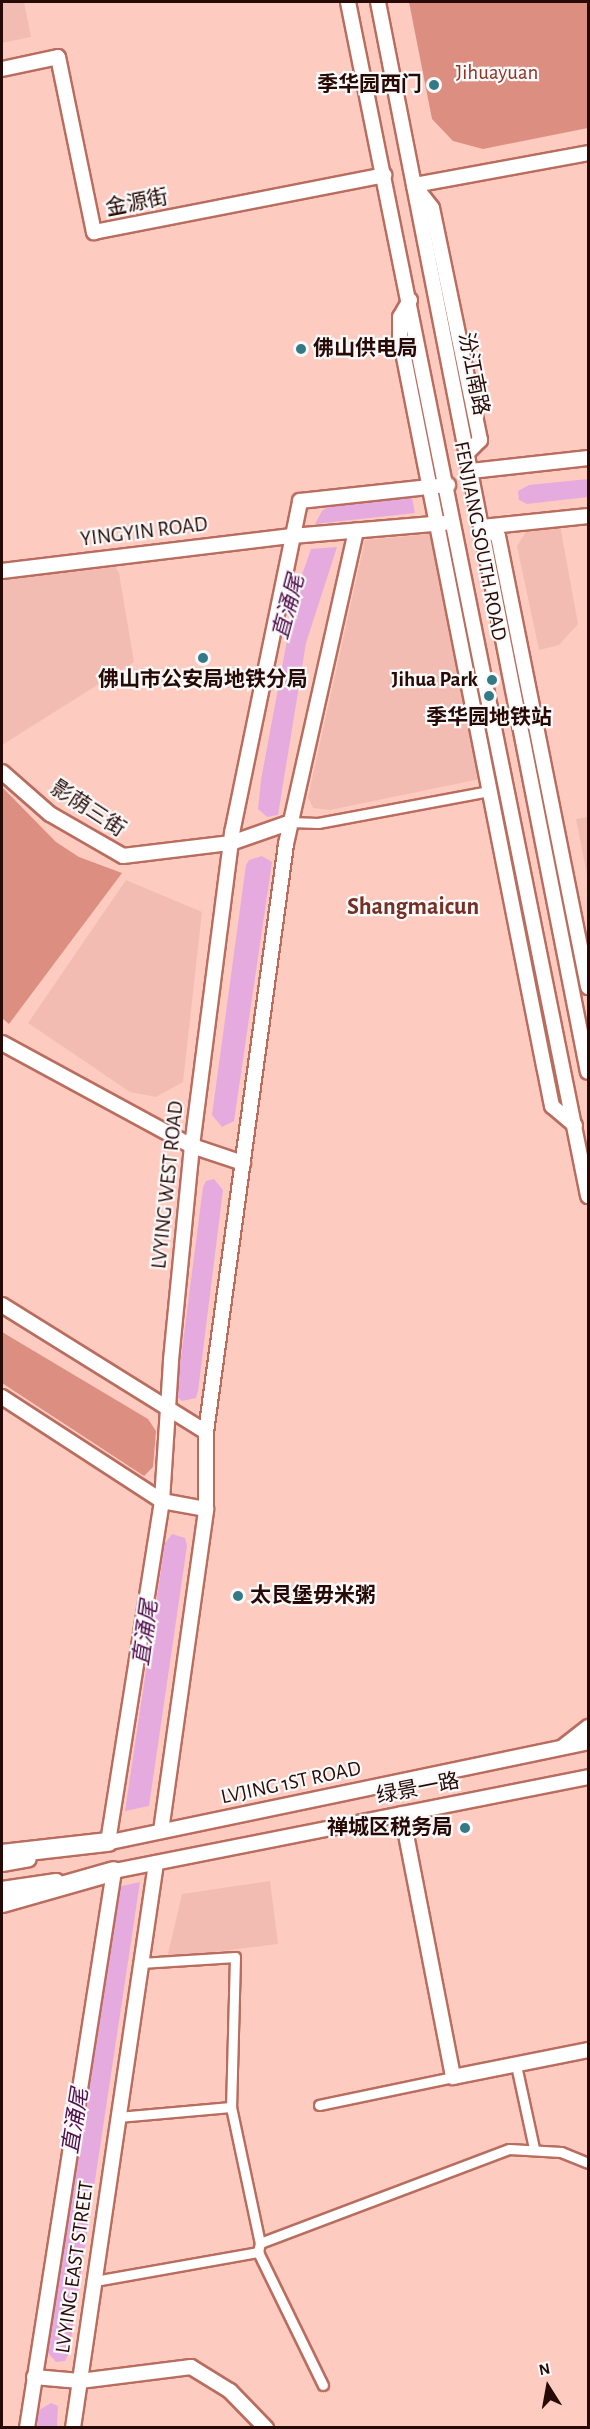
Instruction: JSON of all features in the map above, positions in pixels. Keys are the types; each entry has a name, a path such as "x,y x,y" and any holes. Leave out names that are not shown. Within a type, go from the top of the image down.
{"highway":[{"path":"2,1854 108,1842"},
{"path":"2,1903 114,1871"}],"street":[{"name":"FENJIANG SOUTH ROAD","path":"348,2 448,486 588,1196"},
{"name":"汾江南路","path":"378,2 588,1072"},
{"name":"金源街","path":"2,69 58,57 94,232 384,175"},
{"path":"414,185 588,153"},
{"path":"410,300 398,329 489,791 552,1106 575,1125"},
{"path":"472,474 588,458"},
{"path":"292,536 300,501 448,486"},
{"path":"481,522 588,516"},
{"name":"YINGYIN ROAD","path":"2,571 292,536 436,524 454,520"},
{"path":"481,522 498,536 588,987"},
{"path":"160,1832 206,1509 206,1432 291,822 356,531"},
{"name":"LVYING WEST ROAD","path":"108,1842 162,1501 170,1409 171,1359 192,1146 231,843 292,536"},
{"name":"影荫三街","path":"2,772 50,814 123,856 231,843 291,822"},
{"path":"532,783 547,780"},
{"path":"291,822 318,823 508,788"},
{"path":"564,947 580,944"},
{"path":"2,1043 192,1146 243,1163"},
{"path":"544,1066 563,1062"},
{"path":"2,1305 206,1432"},
{"path":"2,1397 162,1501 206,1509"},
{"path":"562,1748 588,1727"},
{"name":"LVJING 1ST ROAD","path":"2,1864 588,1742"},
{"name":"绿景一路","path":"114,1871 588,1777"},
{"path":"402,1814 453,2077"},
{"name":"LVYING EAST STREET","path":"73,2427 156,1863"},
{"path":"2,1889 114,1871"},
{"name":"LVYING EAST STREET","path":"27,2427 114,1871"},
{"path":"141,1963 235,1957 231,2107 259,2247 323,2385"},
{"path":"318,2105 588,2050"},
{"path":"516,2065 534,2148"},
{"path":"118,2117 231,2107"},
{"path":"95,2281 259,2247 509,2149 534,2148 561,2152 588,2163"},
{"path":"34,2378 80,2381 191,2367 230,2391 266,2427"}],"shaded area":[{"path":"2,2 24,2 31,37 2,43"},
{"path":"588,479 588,497 527,504 519,500 518,491 529,485"},
{"path":"412,497 415,513 315,524 322,511 335,503"},
{"path":"560,525 578,624 559,645 539,650 517,546 527,530"},
{"path":"430,534 483,764 480,779 330,810 313,808 308,797 365,540"},
{"path":"337,547 306,643 278,815 267,817 258,809 261,780 296,592 311,549"},
{"path":"114,565 119,573 134,662 2,745 2,580"},
{"path":"588,817 588,880 576,819"},
{"path":"262,856 272,862 234,1121 222,1127 212,1115 246,865 249,860"},
{"path":"126,880 202,912 183,1082 156,1097 130,1092 28,1023"},
{"path":"214,1179 223,1190 198,1391 196,1398 182,1401 176,1396 203,1187 206,1181"},
{"path":"172,1534 185,1538 187,1546 149,1806 125,1811 165,1543"},
{"path":"270,1881 278,1944 167,1958 182,1894"},
{"path":"140,1882 69,2353 65,2361 56,2362 47,2352 117,1887"},
{"path":"51,2403 58,2406 57,2427 37,2427 39,2410"}],"green space":[{"name":"Jihuayuan","path":"409,2 588,2 588,128 483,149 453,141 432,119"},
{"path":"2,787 56,842 79,857 122,873 9,1024 2,1018"},
{"path":"2,1332 148,1419 156,1431 153,1467 144,1476 2,1383"}],"place":[{"name":"季华园西门","path":"434,85"},
{"name":"佛山供电局","path":"301,349"},
{"name":"佛山市公安局地铁分局","path":"203,658"},
{"name":"Jihua Park","path":"492,680"},
{"name":"季华园地铁站","path":"489,696"},
{"name":"太艮堡毋米粥","path":"238,1596"},
{"name":"禅城区税务局","path":"465,1828"}],"district":[{"name":"Shangmaicun","path":"413,908"}],"water label":[{"name":"直涌尾","path":"289,607"},
{"name":"直涌尾","path":"146,1633"},
{"name":"直涌尾","path":"76,2121"}]}
